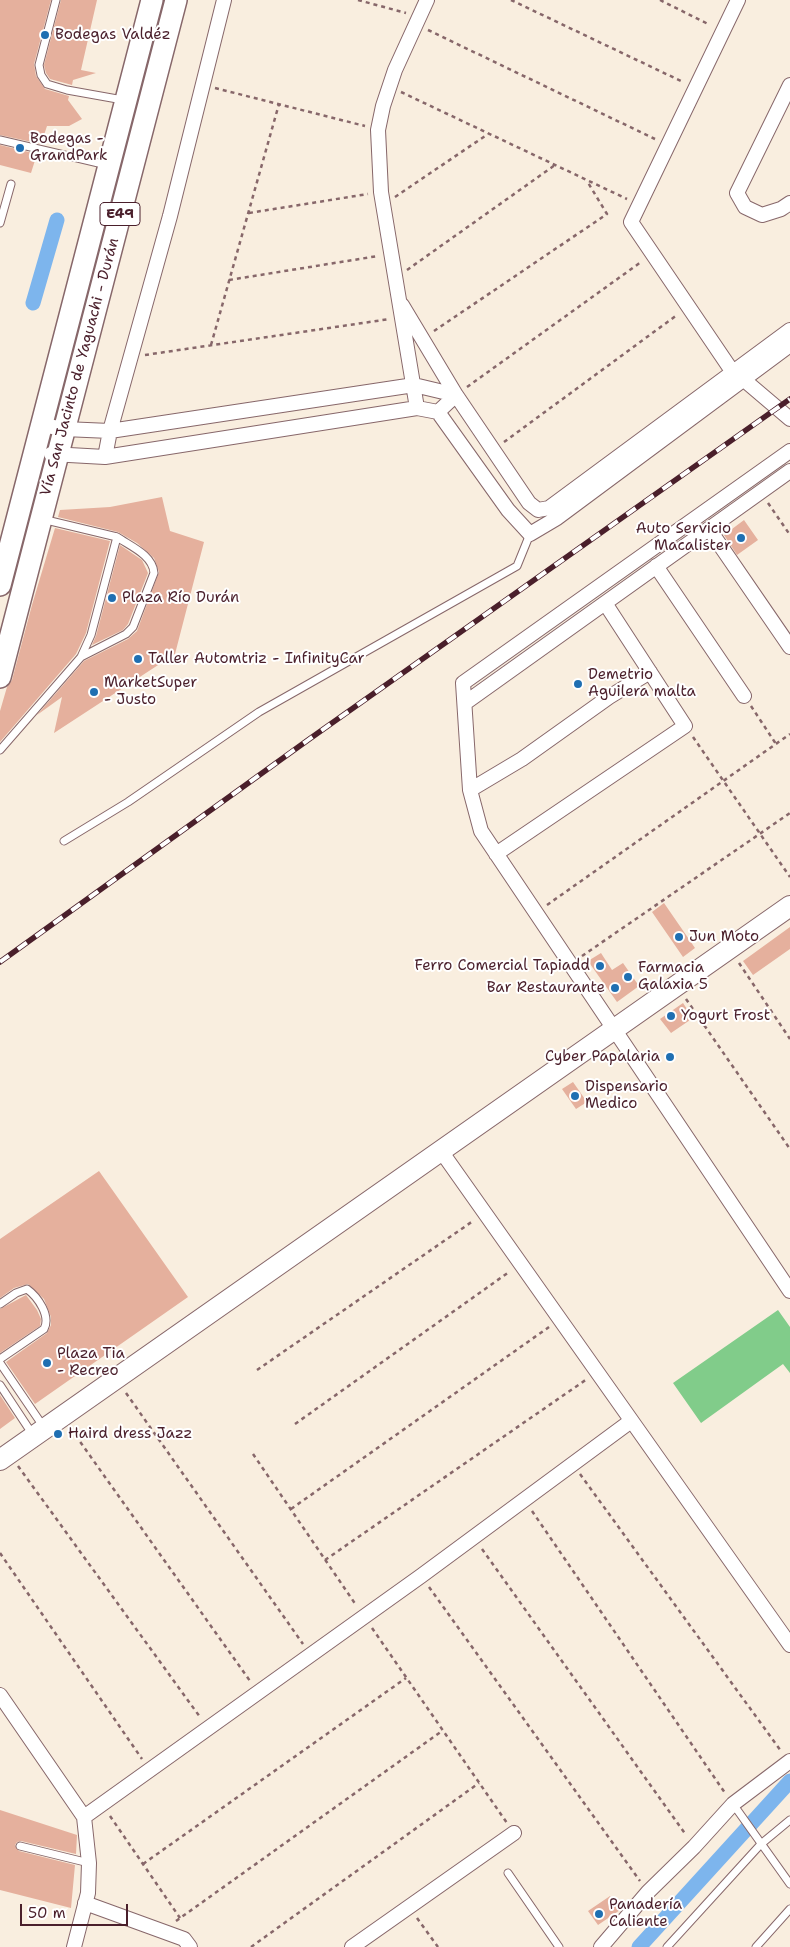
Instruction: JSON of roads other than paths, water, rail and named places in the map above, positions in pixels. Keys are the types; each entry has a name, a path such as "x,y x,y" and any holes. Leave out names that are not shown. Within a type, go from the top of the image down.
{"main road":[{"name":"Vía San Jacinto de Yaguachi - Durán","path":"0,585 152,0"},
{"name":"Vía San Jacinto de Yaguachi - Durán","path":"0,677 176,0"}],"street":[{"path":"105,457 110,431 170,216 224,0"},
{"path":"417,408 382,199 378,130 383,106 395,70 428,0"},
{"path":"738,0 631,222 738,375 790,419"},
{"path":"790,86 737,193 745,207 762,215 780,209 790,203"},
{"path":"399,300 456,396 529,503 538,510 549,508 738,375 790,345"},
{"path":"35,452 105,457 417,408 438,412 508,510 530,534 557,518 738,375 790,330"},
{"path":"42,425 110,431 414,385 456,396"},
{"path":"438,412 456,396"},
{"path":"790,450 463,683 470,790 481,831 790,1291"},
{"path":"465,703 790,471"},
{"path":"709,529 790,647"},
{"path":"656,566 744,696"},
{"path":"496,854 685,726 605,603"},
{"path":"470,790 522,759 609,697 650,672"},
{"path":"5,1457 116,1378 192,1330 441,1151 790,906"},
{"path":"441,1151 790,1645"},
{"path":"84,1817 474,1538 631,1421"},
{"path":"0,1694 84,1817 89,1863 88,1893 74,1947"},
{"path":"602,1947 648,1892 694,1847 733,1804 790,1762"},
{"path":"352,1947 514,1833"},
{"path":"86,1903 184,1939 190,1947"}],"lane":[{"path":"56,0 39,65 47,84 67,90 126,101"},
{"path":"0,140 109,166"},
{"path":"0,223 11,184"},
{"path":"41,519 116,537 149,559 153,565 154,572 133,627 126,634 81,657"},
{"path":"64,841 128,802 259,712 517,566 530,534"},
{"path":"0,750 81,657 91,635 116,537"},
{"path":"0,1304 27,1288 46,1314 44,1329 0,1361 40,1432"},
{"path":"0,1386 40,1432"},
{"path":"733,1804 790,1884"},
{"path":"667,1947 761,1844 790,1820"},
{"path":"20,1846 89,1863"},
{"path":"508,1873 559,1947"},
{"path":"756,1947 790,1909"}],"waterway":[{"path":"33,303 57,220"},
{"path":"639,1947 790,1781"}],"railway":[{"path":"0,962 308,740 790,399"}],"place":[{"name":"Bodegas Valdéz","path":"45,35"},
{"name":"Bodegas - GrandPark","path":"20,148"},
{"name":"Auto Servicio Macalister","path":"741,538"},
{"name":"Plaza Río Durán","path":"112,598"},
{"name":"Taller Automtriz - InfinityCar","path":"138,659"},
{"name":"Demetrio Aguilera malta","path":"578,684"},
{"name":"MarketSuper - Justo","path":"94,692"},
{"name":"Jun Moto","path":"679,937"},
{"name":"Ferro Comercial Tapiadd","path":"600,966"},
{"name":"Farmacia Galaxia 5","path":"628,977"},
{"name":"Bar Restaurante","path":"615,988"},
{"name":"Yogurt Frost","path":"671,1016"},
{"name":"Cyber Papalaria","path":"670,1057"},
{"name":"Dispensario Medico","path":"575,1096"},
{"name":"Plaza Tia - Recreo","path":"47,1363"},
{"name":"Haird dress Jazz","path":"58,1434"},
{"name":"Panadería Caliente","path":"599,1914"}]}
